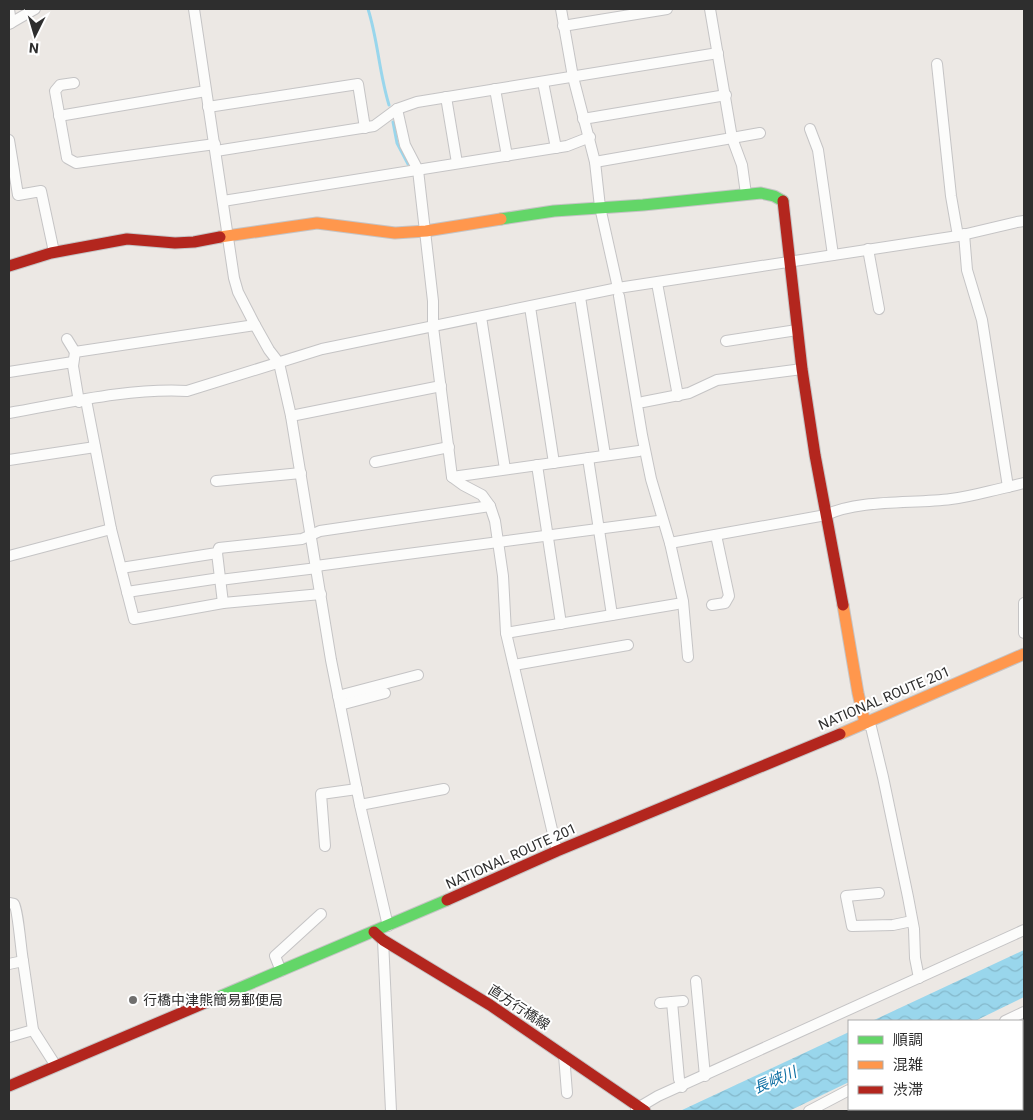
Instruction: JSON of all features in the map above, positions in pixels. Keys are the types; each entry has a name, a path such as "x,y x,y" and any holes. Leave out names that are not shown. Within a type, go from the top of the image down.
{"main road":[{"path":"9,266 54,252 127,239 176,243 194,242 227,235 317,223 395,234 554,211 643,205 746,194 762,193 774,196 784,202 802,368 826,515 865,723"},
{"name":"NATIONAL ROUTE 201","path":"9,1086 388,926 557,851 865,723 1024,654"},
{"name":"直方行橋線","path":"374,932 383,940 490,1005 564,1055 639,1110"}],"street":[{"path":"9,9 10,24 35,9"},
{"path":"194,9 234,278 238,292 269,350 279,363 291,416 339,701 360,805 388,926"},
{"path":"561,9 573,77 595,162 600,207 619,292 646,452 683,601 688,657"},
{"path":"563,26 667,9"},
{"path":"710,9 732,138 742,165 746,194"},
{"path":"74,83 60,85 55,91 67,158 76,163 365,128 374,126 397,110 416,102 718,53"},
{"path":"937,64 952,196 967,270 982,320 1008,487"},
{"path":"543,82 556,148"},
{"path":"208,107 358,84 365,128"},
{"path":"495,89 507,156"},
{"path":"59,116 206,91"},
{"path":"583,119 726,95"},
{"path":"446,97 457,164"},
{"path":"397,110 404,145 418,170 433,301 432,327 452,476 463,485 482,495 490,506 495,520 503,576 506,633 557,851"},
{"path":"810,129 818,150 833,255"},
{"path":"595,162 760,133"},
{"path":"223,201 556,148 590,137"},
{"path":"9,140 18,195 40,191 54,252"},
{"path":"9,412 136,393 170,390 186,391 322,348 580,297 619,292 657,282 961,235 1024,222"},
{"path":"868,249 879,309"},
{"path":"657,282 678,396"},
{"path":"580,297 605,455"},
{"path":"530,307 554,463"},
{"path":"481,317 505,469"},
{"path":"9,372 74,357 256,325"},
{"path":"726,341 798,330"},
{"path":"67,339 74,357 82,401 95,447 111,529 134,618 223,603 321,594"},
{"path":"642,402 689,393 717,380 802,368"},
{"path":"291,416 441,386"},
{"path":"9,460 95,447"},
{"path":"375,462 449,447"},
{"path":"452,476 639,451"},
{"path":"588,458 612,615"},
{"path":"537,465 562,624"},
{"path":"216,481 301,473"},
{"path":"670,544 826,515 837,510 952,499 1024,483"},
{"path":"223,603 217,553 219,548 302,539 320,531 490,506"},
{"path":"127,592 658,521"},
{"path":"9,556 111,529"},
{"path":"712,605 724,603 729,596 716,535"},
{"path":"121,568 217,553"},
{"path":"1024,603 1024,633"},
{"path":"506,633 677,604"},
{"path":"514,665 628,645"},
{"path":"339,701 418,675"},
{"path":"339,701 385,694"},
{"path":"865,723 871,727 883,777 912,921 918,978"},
{"path":"324,846 321,794 357,789"},
{"path":"360,805 444,789"},
{"path":"879,893 846,896 852,926 893,925 912,921"},
{"path":"9,904 14,904 17,908 17,923 33,1030 56,1066"},
{"path":"281,970 275,956 321,914"},
{"path":"639,1110 658,1096 682,1087 1024,930"},
{"path":"383,940 390,1111"},
{"path":"9,964 23,961"},
{"path":"696,981 705,1076"},
{"path":"660,1003 683,1001"},
{"path":"672,1002 679,1079 682,1087"},
{"path":"1007,1020 1024,1012"},
{"path":"9,1037 33,1030"},
{"path":"564,1055 567,1093"},
{"path":"809,1111 848,1091"}],"water":[{"path":"1024,950 1024,997 977,1020 874,1020"},
{"name":"長峡川","path":"848,1032 848,1082 789,1111 680,1111"}],"waterway":[{"path":"368,9 389,105"},
{"path":"393,122 397,143 408,164"}],"traffic: fast":[{"path":"501,219 554,211 643,205 761,193 774,196 783,201"},
{"path":"207,1002 447,900"}],"traffic: slow":[{"path":"220,237 317,223 395,233 426,231 501,219"},
{"path":"843,605 865,723"},
{"path":"840,734 1024,654"}],"traffic: jam":[{"path":"783,201 802,369 815,455 843,605"},
{"path":"9,266 51,253 127,239 175,243 194,242 220,237"},
{"path":"447,900 557,851 840,734"},
{"path":"374,932 383,940 490,1005 645,1111"},
{"path":"9,1086 207,1002"}],"place":[{"name":"行橋中津熊簡易郵便局","path":"133,1000"}]}
